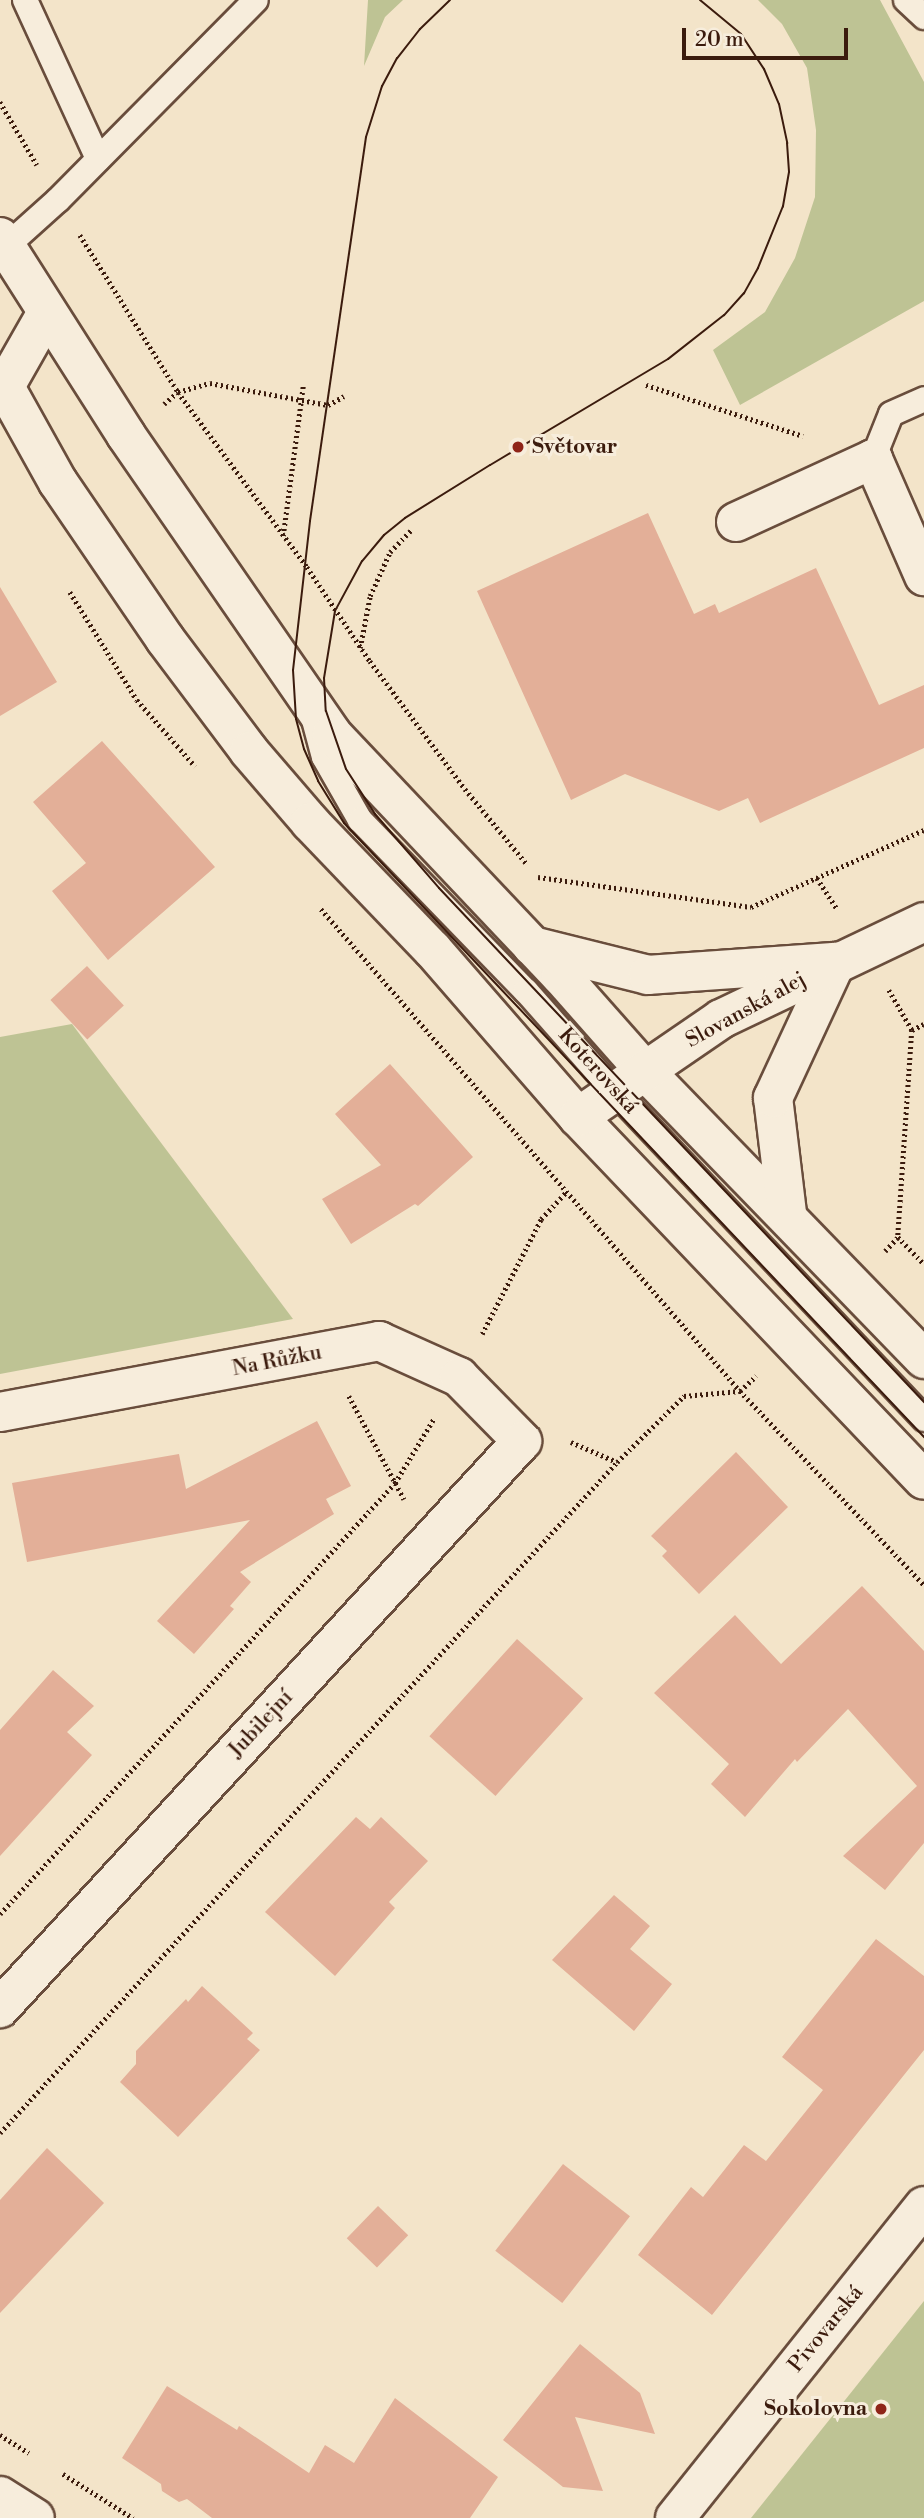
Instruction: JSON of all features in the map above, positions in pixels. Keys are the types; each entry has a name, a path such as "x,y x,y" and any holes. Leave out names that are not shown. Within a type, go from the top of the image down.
{"street":[{"path":"3,245 46,314 332,734 530,946 630,1081"},
{"path":"46,314 1,385 66,493 165,639 249,751 310,822 432,950 578,1117 924,1480"},
{"path":"736,522 873,459 924,576"},
{"name":"Slovanská alej","path":"578,1117 721,1019 924,922"},
{"path":"530,946 648,975 850,956"},
{"path":"787,1213 773,1098 850,956"},
{"name":"Koterovská","path":"630,1081 787,1213 924,1359"},
{"name":"Na Růžku","path":"0,1412 379,1341 459,1377 522,1441"},
{"name":"Jubilejní","path":"0,2008 522,1441"},
{"name":"Pivovarská","path":"675,2518 924,2206"},
{"path":"0,2496 34,2518"}],"lane":[{"path":"25,0 98,159"},
{"path":"3,245 58,200 256,0"},
{"path":"906,0 924,17"},
{"path":"873,459 891,414 924,399"},
{"name":"Koterovská","path":"309,701 324,757 360,820 526,991 630,1081 924,1419"}],"path":[{"path":"0,102 178,392 210,383 328,405 344,397"},
{"path":"646,385 873,459"},
{"path":"283,537 303,386"},
{"path":"360,648 370,596 390,552 411,530"},
{"path":"817,878 850,956 912,1030 898,1237 853,1283"},
{"path":"912,1030 924,1024"},
{"path":"0,1914 395,1483 459,1377 541,1219 567,1191 740,1391 924,1585"},
{"path":"898,1237 924,1264"},
{"path":"0,2133 617,1462 684,1396 740,1391 794,1342"},
{"path":"326,1351 427,1544"},
{"path":"522,1441 568,1440 617,1462"},
{"path":"0,2435 33,2455"},
{"path":"55,2469 133,2518"}],"green space":[{"path":"368,0 403,0 385,17 364,66"},
{"path":"758,0 880,0 924,82 924,301 740,405 713,350 765,312 795,258 815,197 816,130 807,68 782,24"},
{"path":"72,1024 293,1319 0,1374 0,1037"},
{"name":"Sokolovna","path":"924,2301 924,2518 751,2518"}],"building":[{"path":"648,513 694,614 715,604 719,613 816,568 879,705 924,685 924,748 760,823 748,798 719,811 625,774 571,800 477,591"},
{"path":"0,587 57,682 0,716"},
{"path":"102,741 215,867 108,960 52,891 86,863 33,802"},
{"path":"87,966 124,1005 87,1040 50,1000"},
{"path":"390,1064 473,1157 418,1206 415,1204 351,1244 322,1199 381,1165 335,1114"},
{"path":"317,1421 351,1486 326,1499 334,1514 240,1572 251,1582 230,1606 234,1609 194,1654 157,1621 250,1520 27,1562 12,1483 179,1454 186,1489"},
{"path":"736,1452 788,1507 699,1594 662,1556 667,1551 651,1536"},
{"path":"862,1586 924,1651 924,1843 885,1890 843,1856 917,1786 848,1709 797,1762 795,1759 745,1817 711,1784 729,1764 654,1693 735,1615 781,1664"},
{"path":"517,1639 583,1699 495,1796 429,1736"},
{"path":"53,1670 94,1706 67,1732 92,1755 0,1856 0,1730"},
{"path":"356,1817 370,1829 381,1817 428,1861 389,1902 395,1908 335,1976 265,1912"},
{"path":"614,1895 650,1926 630,1949 672,1984 634,2031 552,1960"},
{"path":"876,1939 924,1976 924,2050 712,2315 638,2255 691,2187 703,2197 744,2145 766,2161 823,2090 782,2057"},
{"path":"202,1986 253,2033 247,2039 260,2050 178,2137 120,2082 136,2064 136,2051"},
{"path":"47,2148 104,2203 0,2313 0,2200"},
{"path":"563,2164 630,2216 562,2303 495,2251"},
{"path":"378,2206 408,2235 377,2268 347,2238"},
{"path":"580,2344 640,2393 655,2434 575,2417 603,2491 563,2487 503,2440"},
{"path":"167,2386 237,2430 239,2426 309,2473 325,2445 354,2463 395,2398 498,2477 470,2518 212,2518 187,2499 179,2502 162,2491 161,2484 122,2458"}],"tram line":[{"path":"450,0 420,29 397,58 382,86 366,137 310,521 293,670 296,719 304,749 318,781 344,823 924,1437"},
{"path":"700,0 741,34 764,69 779,104 787,143 789,172 783,206 758,268 744,293 724,315 668,359 490,465 405,518 384,535 362,561 335,611 324,678 326,711 346,769 375,814 439,888 924,1402"}],"place":[{"name":"Světovar","path":"518,447"},
{"name":"Sokolovna","path":"881,2409"}]}
